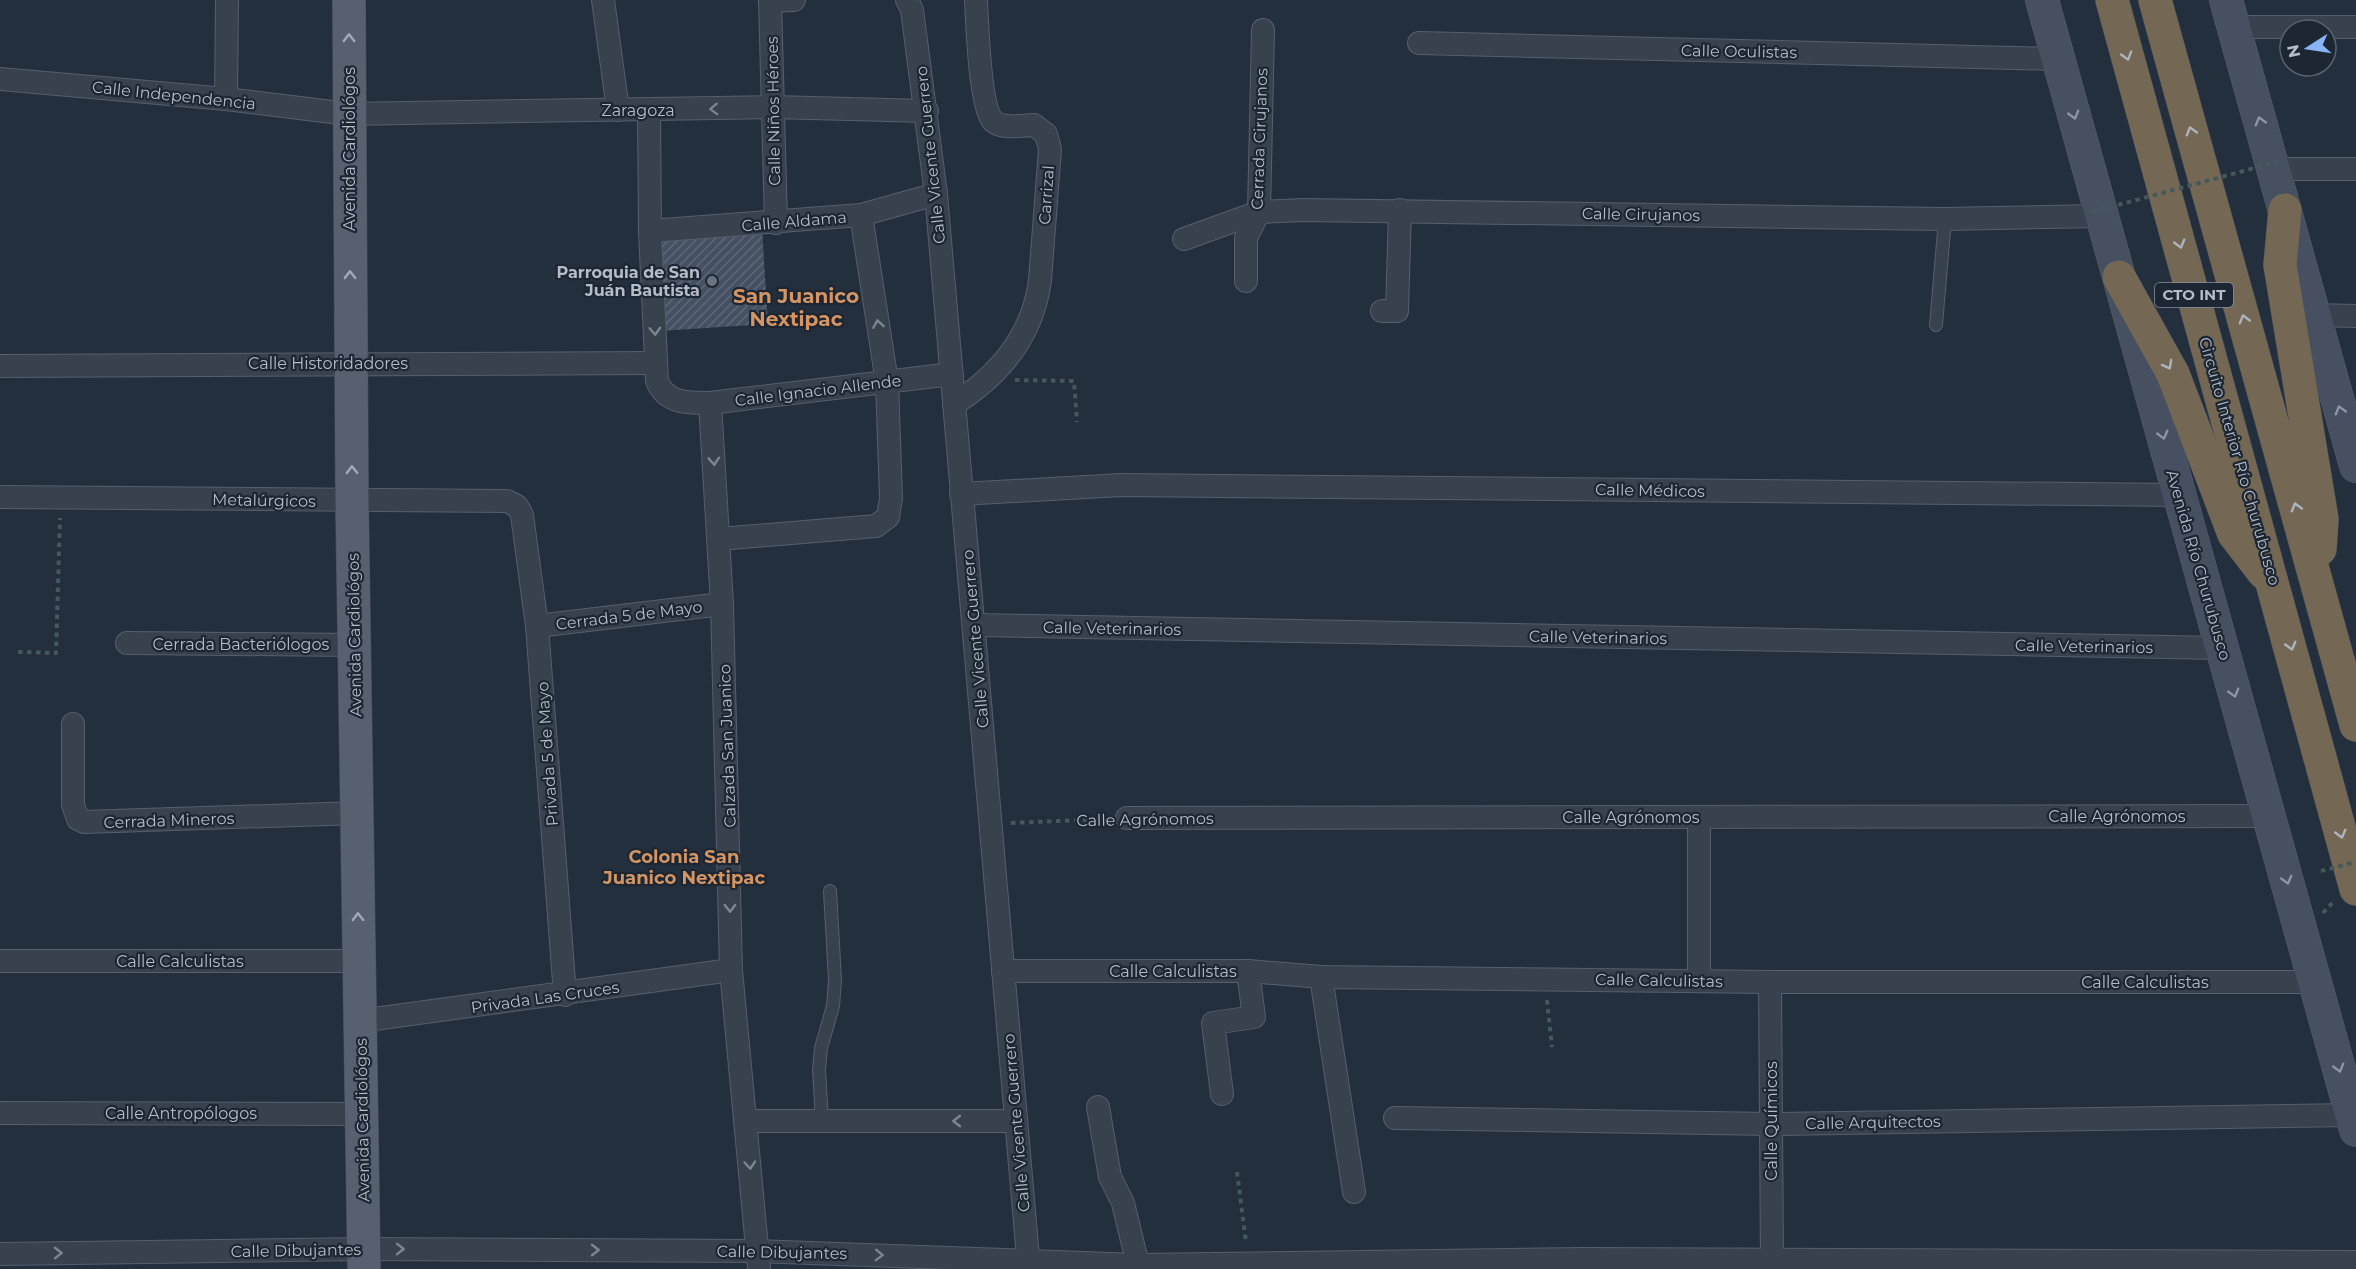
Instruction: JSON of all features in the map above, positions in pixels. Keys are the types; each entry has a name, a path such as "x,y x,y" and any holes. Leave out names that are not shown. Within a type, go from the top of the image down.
{"highway":[{"name":"Circuito Interior Río Churubusco","path":"2112,0 2276,589 2356,889"},
{"name":"CTO INT","path":"2155,0 2356,726"},
{"path":"2285,210 2280,266 2322,519 2317,584"},
{"path":"2119,278 2173,374 2234,534 2276,589"}],"main road":[{"name":"Avenida Cardiológos","path":"349,0 352,502 364,1259"},
{"name":"Avenida Río Churubusco","path":"2042,0 2097,214 2119,278 2354,1122"},
{"path":"2230,14 2279,165 2285,210 2355,460"}],"street":[{"path":"226,99 227,0"},
{"path":"603,0 618,110"},
{"path":"770,0 794,0"},
{"name":"Calle Niños Héroes","path":"770,0 776,223"},
{"name":"Carrizal","path":"954,404 977,390 999,370 1028,326 1037,301 1050,149 1046,134 1034,125 1004,126 993,121 987,107 978,47 976,0"},
{"name":"Calle Vicente Guerrero","path":"910,5 927,111 936,194 1029,1265"},
{"path":"2230,14 2356,27"},
{"name":"Cerrada Cirujanos","path":"1246,281 1246,238 1259,212 1263,30"},
{"name":"Calle Oculistas","path":"1419,43 2058,59"},
{"name":"Calle Independencia","path":"0,79 226,99 348,114"},
{"name":"Zaragoza","path":"348,114 648,111 772,107 927,111"},
{"path":"648,111 650,231 656,363"},
{"path":"2279,165 2356,170"},
{"name":"Calle Aldama","path":"650,231 861,215 936,194"},
{"path":"1382,311 1397,311 1400,210"},
{"name":"Calle Cirujanos","path":"1184,239 1259,212 1400,210 1945,219 2097,214"},
{"path":"719,539 876,526 888,517 891,498 887,381 861,215"},
{"path":"2314,315 2356,316"},
{"name":"Calle Historidadores","path":"0,366 656,363"},
{"name":"Calle Ignacio Allende","path":"656,363 657,381 661,391 684,403 710,403 952,374"},
{"name":"Calzada San Juanico","path":"710,403 722,604 731,970 747,1121 758,1260"},
{"name":"Calle Médicos","path":"961,494 1121,485 2180,495"},
{"name":"Metalúrgicos","path":"0,497 61,496 352,502 507,501 517,506 522,515"},
{"name":"Privada 5 de Mayo","path":"522,515 537,626 565,995"},
{"name":"Cerrada 5 de Mayo","path":"537,626 722,604"},
{"name":"Calle Veterinarios","path":"974,625 2222,648"},
{"name":"Cerrada Bacteriólogos","path":"127,643 355,645"},
{"name":"Cerrada Mineros","path":"74,724 73,805 78,819 84,822 357,813"},
{"name":"Calle Agrónomos","path":"1127,818 2269,816"},
{"path":"1699,817 1700,981"},
{"name":"Calle Calculistas","path":"0,961 359,961"},
{"name":"Privada Las Cruces","path":"360,1021 565,995 731,970"},
{"name":"Calle Calculistas","path":"1003,971 1248,971 1321,977 1770,982 2315,982"},
{"path":"1222,1094 1213,1023 1254,1017 1248,971"},
{"path":"1321,977 1354,1192"},
{"name":"Calle Químicos","path":"1770,982 1772,1260"},
{"path":"1098,1107 1110,1177 1123,1203 1138,1265"},
{"name":"Calle Antropólogos","path":"0,1113 362,1114"},
{"name":"Calle Arquitectos","path":"1395,1118 1771,1124 2354,1122"},
{"path":"747,1121 1015,1121"},
{"name":"Calle Dibujantes","path":"0,1254 364,1259 758,1260 1029,1265 1583,1264 1772,1260 2356,1262"}],"lane":[{"path":"1936,325 1945,219"},
{"path":"822,1121 819,1070 821,1048 833,1006 835,980 830,891"}],"path":[{"path":"2097,214 2279,165"},
{"path":"1012,352 1013,380 1074,381 1077,422"},
{"path":"18,652 56,653 61,496"},
{"name":"Calle Agrónomos","path":"992,823 1127,818"},
{"path":"2321,871 2356,862"},
{"path":"1545,978 1552,1047"},
{"path":"1237,1172 1246,1239"}],"building":[{"name":"Parroquia de San Juán Bautista","path":"762,229 768,324 659,331 657,238"}],"place":[{"name":"Parroquia de San Juán Bautista","path":"712,281"}],"district":[{"name":"San Juanico Nextipac","path":"796,308"},
{"name":"Colonia San Juanico Nextipac","path":"684,867"}]}
